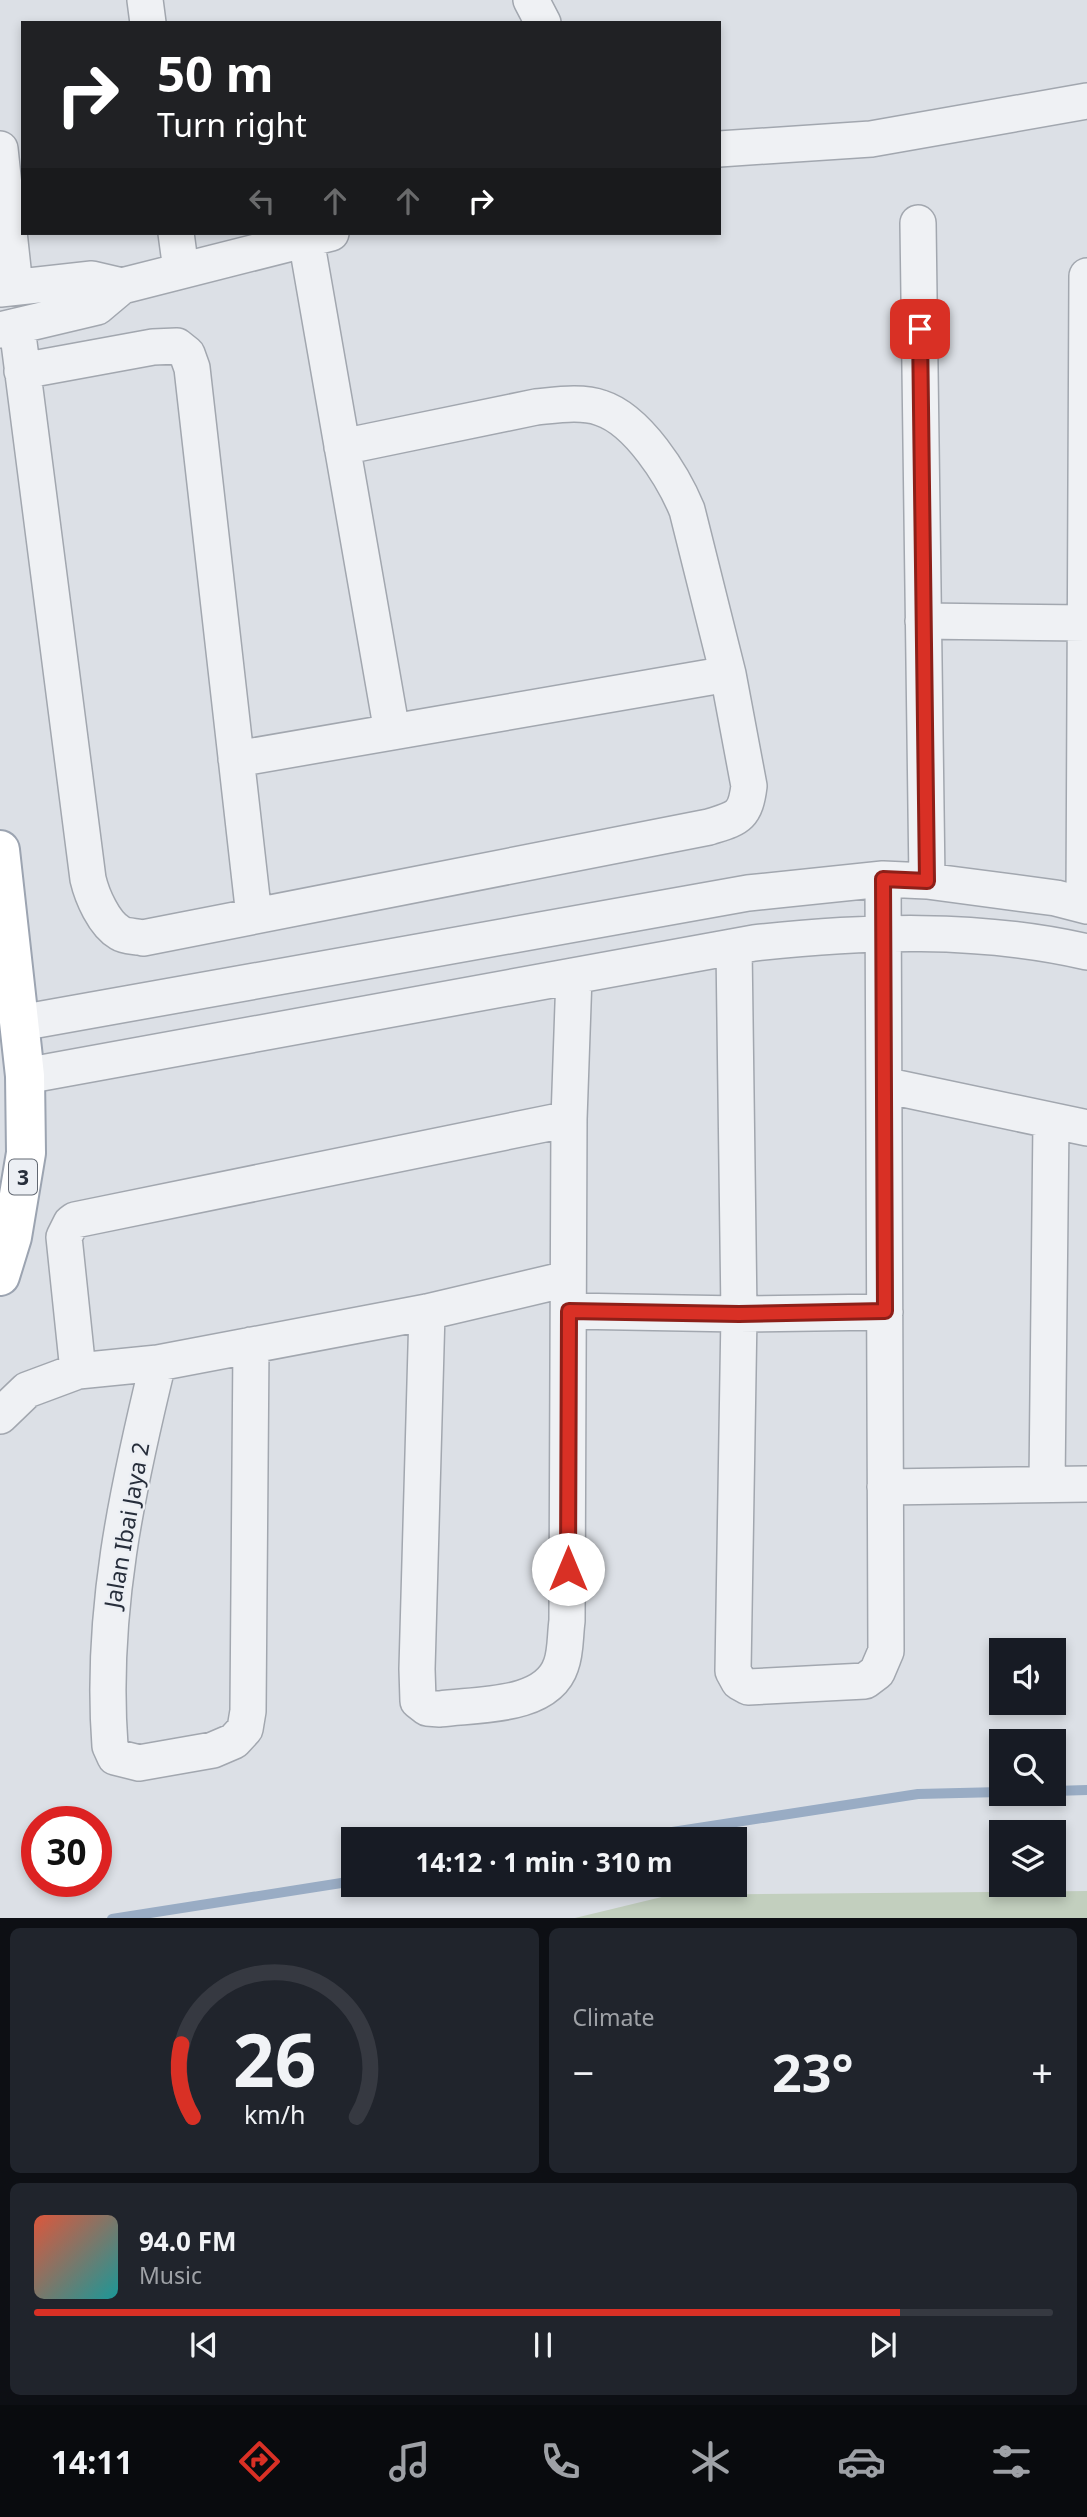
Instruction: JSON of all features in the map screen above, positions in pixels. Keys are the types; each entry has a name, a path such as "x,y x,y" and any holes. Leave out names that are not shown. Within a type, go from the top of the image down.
{"main road":[{"name":"3","path":"0,850 25,1076 26,1153 12,1237 0,1276"}],"street":[{"path":"145,0 148,21"},
{"path":"531,0 541,21"},
{"path":"721,149 816,144 932,130 1087,101"},
{"path":"0,149 8,288 93,279 122,286"},
{"path":"918,223 927,881"},
{"path":"176,235 181,270"},
{"path":"342,447 536,407 567,404 601,408 624,420 652,452 677,487 687,510 728,674 749,786 747,802 737,818 709,827 143,937 121,934 104,916 92,897 88,879 22,371 8,329 97,307 122,286 318,236 342,447 392,732"},
{"path":"20,1023 748,893 883,879 927,881 1056,898 1085,905 1087,276"},
{"path":"22,371 153,347 177,346 187,354 192,368 254,916"},
{"path":"923,621 1085,623"},
{"path":"236,760 728,674"},
{"path":"734,947 739,1314 733,1671 739,1682 748,1687 865,1681 877,1672 886,1650 883,879"},
{"path":"25,1076 734,947 829,935 967,934 1042,942 1087,952"},
{"path":"427,1312 416,1669 418,1701 427,1708 440,1709 527,1698 546,1688 561,1666 567,1621 569,1119 574,976"},
{"path":"884,1085 1087,1128"},
{"path":"78,1371 64,1237 75,1220 569,1119"},
{"path":"1047,1484 1051,1121"},
{"path":"0,1416 27,1390 78,1371 158,1363 427,1312 568,1295 739,1314 885,1311"},
{"name":"Jalan Ibai Jaya 2","path":"158,1363 125,1511 110,1607 110,1746 115,1757 139,1763 213,1750 234,1741 245,1729 248,1711 251,1345"},
{"path":"885,1487 1087,1483"}],"green space":[{"path":"1066,1891 1087,1891 1087,1918 575,1918 662,1897 989,1892 989,1897 1066,1897"}],"waterway":[{"path":"1066,1791 1087,1790"},
{"path":"705,1827 918,1794 989,1792"},
{"path":"118,1918 341,1883"}],"route":[{"path":"568,1569 569,1311 739,1314 885,1311 883,879 927,881 920,329"}]}
